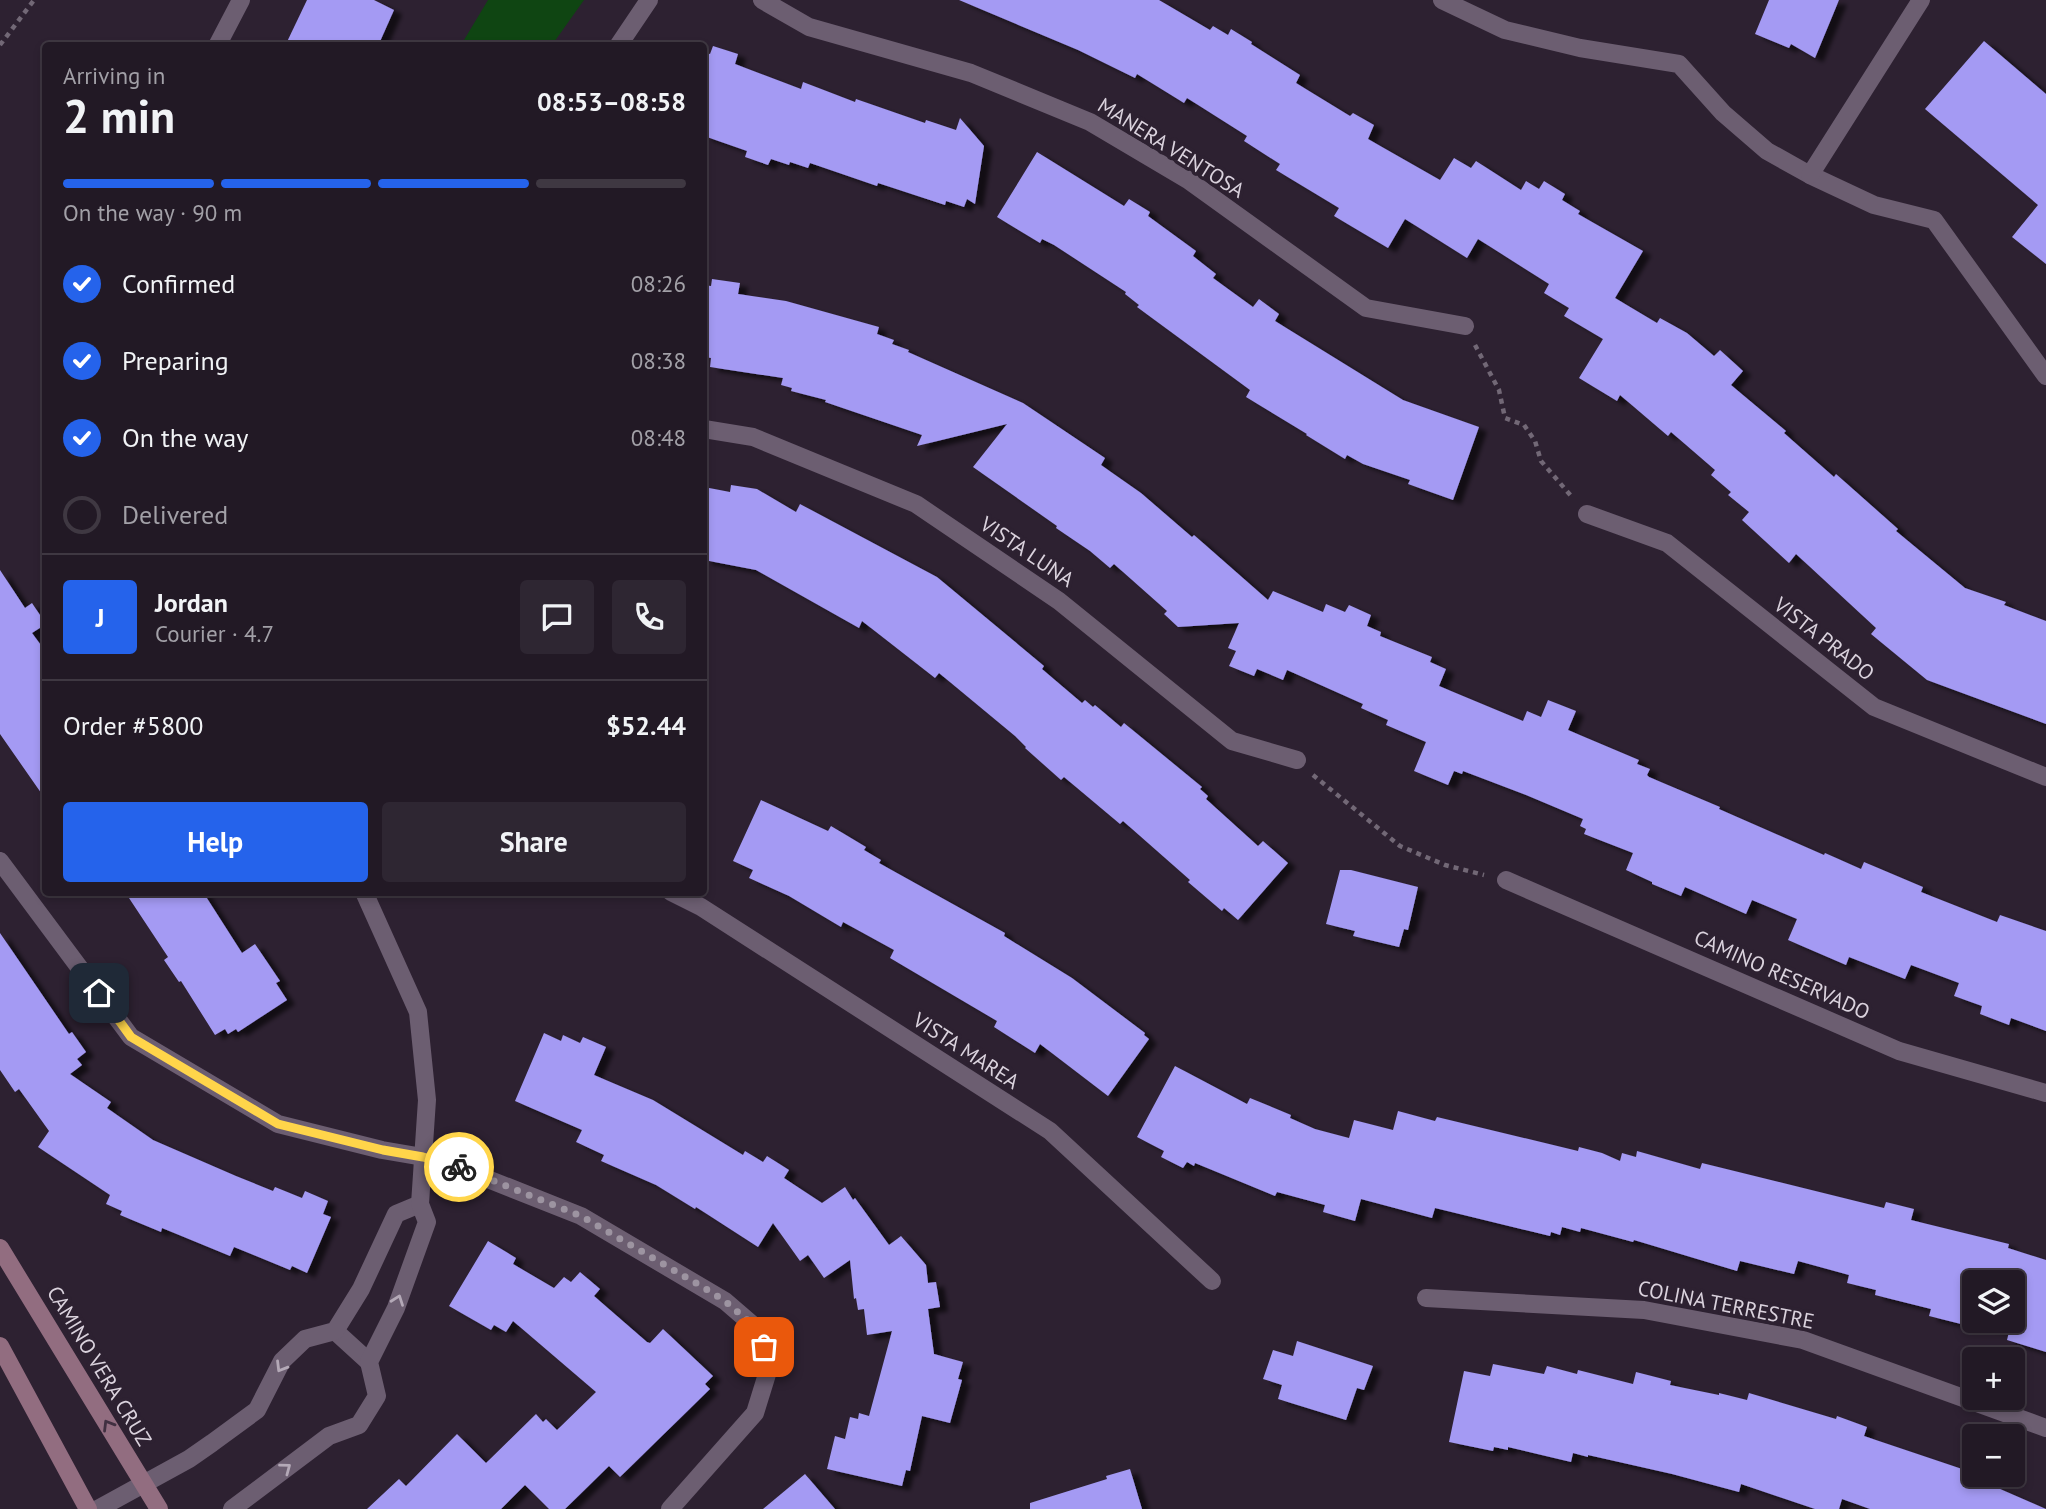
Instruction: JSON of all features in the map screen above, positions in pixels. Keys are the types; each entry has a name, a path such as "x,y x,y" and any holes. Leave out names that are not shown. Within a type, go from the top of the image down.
{"main road":[{"name":"CAMINO VERA CRUZ","path":"0,1248 159,1509"},
{"path":"0,1346 89,1509"}],"street":[{"path":"219,42 241,0"},
{"path":"621,42 649,0"},
{"name":"MANERA VENTOSA","path":"762,0 809,27 971,73 1090,122 1188,180 1366,308 1465,326"},
{"path":"1442,0 1505,30 1580,48 1679,64 1723,113 1767,151 1874,205 1934,220 2046,376"},
{"path":"1810,175 1921,0"},
{"name":"VISTA LUNA","path":"707,429 753,437 916,504 1059,601 1232,741 1297,760"},
{"name":"VISTA PRADO","path":"1587,513 1667,543 1874,708 2046,777"},
{"path":"0,861 131,1037 278,1124 460,1168 581,1216 725,1301 754,1326 764,1347 768,1371 755,1413 670,1509"},
{"name":"CAMINO RESERVADO","path":"1506,880 1899,1051 2046,1093"},
{"path":"367,896 418,1012 427,1100 420,1204 427,1222 396,1307 369,1362"},
{"name":"VISTA MAREA","path":"678,896 712,914 1050,1131 1212,1281"},
{"path":"98,1509 189,1459 257,1410 282,1361 305,1339 335,1331 362,1289 396,1214 420,1204"},
{"name":"COLINA TERRESTRE","path":"1426,1298 1644,1310 1803,1340 2046,1428"},
{"path":"232,1509 330,1436 359,1425 377,1396 369,1362 335,1331"}],"path":[{"path":"0,45 34,0"},
{"path":"1465,326 1499,390 1505,418 1524,425 1535,441 1541,461 1587,513"},
{"path":"1297,760 1400,846 1445,865 1506,880"}],"green space":[{"path":"488,0 584,0 554,42 463,42"}],"building":[{"path":"307,0 374,0 394,10 380,42 287,42"},
{"path":"959,0 1159,0 1210,30 1213,26 1228,35 1231,29 1252,42 1251,44 1300,75 1296,83 1350,116 1353,113 1374,125 1368,139 1440,180 1454,158 1471,168 1476,161 1521,190 1526,181 1539,189 1544,181 1565,194 1562,200 1580,211 1578,214 1643,251 1615,298 1657,323 1660,318 1687,333 1714,356 1720,350 1743,371 1731,385 1786,431 1784,433 1834,477 1836,474 1898,529 1896,531 1965,588 2006,602 2004,605 2046,621 2046,724 1927,680 1871,634 1876,628 1796,554 1789,563 1742,520 1749,512 1728,495 1731,492 1711,475 1715,470 1671,432 1668,436 1620,395 1617,401 1579,378 1603,339 1564,316 1569,308 1544,293 1549,284 1478,239 1467,258 1405,219 1388,248 1334,216 1339,208 1276,170 1280,164 1244,141 1247,136 1187,98 1184,103 1137,74 1135,78 1078,50"},
{"path":"1769,0 1839,0 1815,58 1791,44 1789,48 1755,34"},
{"path":"1984,41 2046,94 2046,264 2012,237 2038,205 1925,109"},
{"path":"713,46 738,54 735,64 801,89 803,82 855,102 856,99 925,123 926,120 956,130 960,118 984,146 975,204 967,199 964,207 946,201 945,205 810,163 808,168 771,159 768,165 745,157 747,151 707,137 707,53 710,54"},
{"path":"1037,152 1124,206 1129,199 1150,212 1148,216 1196,251 1193,256 1216,274 1213,278 1253,307 1259,299 1279,314 1275,321 1403,400 1479,427 1453,500 1408,484 1410,480 1363,464 1347,455 1345,459 1306,435 1246,397 1250,390 1137,307 1139,305 1125,294 1126,292 1054,245 1042,239 1040,243 997,217"},
{"path":"712,279 740,283 738,294 786,301 879,327 877,334 894,340 892,344 1023,403 1105,458 1101,465 1141,493 1192,537 1194,535 1268,600 1273,591 1323,612 1326,604 1345,612 1349,605 1371,615 1367,626 1381,632 1380,636 1432,657 1430,662 1446,669 1439,686 1523,721 1527,711 1541,717 1548,700 1576,711 1568,730 1639,760 1637,764 1650,769 1647,775 1649,777 1824,855 1825,853 1861,869 1864,862 1923,887 1921,892 1997,922 2000,915 2046,931 2046,1031 2011,1018 2009,1025 1980,1014 1982,1006 1954,996 1959,983 1911,965 1905,979 1849,957 1846,965 1788,940 1797,919 1752,900 1746,914 1685,887 1681,896 1652,884 1626,870 1633,853 1584,834 1586,829 1580,826 1583,819 1526,795 1463,771 1462,774 1454,771 1448,785 1414,771 1426,742 1386,725 1388,720 1361,708 1363,704 1287,670 1283,680 1257,669 1254,676 1229,666 1236,651 1228,648 1239,623 1178,627 1164,614 1167,611 1114,564 1110,568 1056,528 1057,526 973,467 1007,424 917,446 922,435 825,402 826,400 791,391 792,388 781,385 783,378 710,367 711,358 707,357 707,285 711,286"},
{"path":"731,485 757,489 796,512 800,504 937,577 1044,666 1042,669 1082,703 1085,700 1093,707 1095,705 1121,727 1124,723 1202,787 1200,789 1208,796 1206,799 1258,846 1263,841 1288,863 1238,920 1224,908 1222,911 1123,821 1120,824 1064,777 1061,780 1015,736 939,673 935,678 862,621 859,628 756,570 707,561 707,488 730,492"},
{"path":"0,570 25,608 32,603 42,618 42,627 32,633 42,647 42,794 0,734"},
{"path":"761,800 828,831 831,826 866,847 864,850 881,860 879,863 1005,933 1004,936 1072,978 1145,1033 1149,1039 1108,1096 1040,1044 1035,1053 994,1027 997,1021 890,958 894,950 843,922 841,927 789,896 749,878 753,870 733,861"},
{"path":"1340,870 1351,870 1418,887 1408,930 1404,929 1399,947 1353,936 1355,931 1326,924"},
{"path":"128,896 206,896 242,953 255,944 280,981 276,983 287,1000 238,1032 236,1029 228,1034 225,1029 215,1035 181,981 179,982 164,960 168,957"},
{"path":"0,933 69,1034 72,1032 86,1052 77,1059 82,1065 70,1074 111,1102 107,1108 153,1140 236,1176 273,1191 275,1187 302,1198 305,1191 328,1201 323,1214 331,1217 307,1273 292,1266 290,1270 234,1247 230,1256 162,1228 161,1232 120,1215 122,1211 106,1204 110,1195 38,1147 49,1131 19,1089 15,1092 0,1070"},
{"path":"544,1033 561,1041 563,1035 580,1043 583,1037 606,1047 594,1075 653,1100 743,1155 745,1151 763,1162 767,1156 789,1170 784,1178 822,1203 845,1187 889,1245 901,1236 926,1265 928,1283 936,1282 940,1307 928,1309 934,1354 963,1362 958,1379 962,1380 950,1423 922,1416 910,1471 906,1470 902,1486 827,1469 835,1436 845,1439 850,1417 858,1419 859,1413 869,1416 892,1331 867,1335 864,1309 858,1310 856,1298 854,1299 850,1260 824,1278 808,1255 800,1261 773,1223 758,1247 656,1185 601,1161 604,1155 576,1142 582,1130 515,1101"},
{"path":"1175,1066 1247,1104 1250,1098 1291,1115 1290,1118 1315,1129 1349,1138 1354,1120 1393,1130 1398,1111 1435,1121 1437,1117 1578,1151 1579,1147 1620,1161 1622,1153 1636,1157 1637,1151 1700,1169 1702,1163 1884,1208 1886,1202 1914,1209 1911,1220 2009,1244 2008,1248 2046,1260 2046,1352 2007,1340 2009,1333 2025,1333 2025,1270 1962,1270 1961,1324 1929,1316 1931,1309 1875,1295 1876,1290 1847,1283 1849,1275 1798,1261 1794,1274 1740,1261 1737,1271 1634,1240 1633,1242 1581,1228 1580,1232 1562,1227 1560,1235 1551,1232 1550,1236 1435,1208 1432,1218 1361,1199 1355,1221 1323,1212 1325,1205 1277,1192 1275,1196 1195,1163 1194,1166 1187,1162 1183,1168 1161,1157 1164,1151 1137,1137"},
{"path":"488,1241 516,1258 513,1264 554,1288 564,1277 571,1282 580,1272 600,1289 594,1296 647,1342 650,1343 663,1329 713,1376 705,1384 710,1389 620,1477 609,1466 565,1509 549,1509 525,1485 501,1509 367,1509 399,1479 406,1486 457,1434 486,1463 536,1414 543,1422 546,1419 557,1430 596,1392 513,1321 506,1332 494,1325 491,1330 449,1306"},
{"path":"1297,1341 1373,1366 1364,1390 1357,1388 1346,1420 1278,1399 1282,1385 1263,1379 1273,1350 1293,1356"},
{"path":"1493,1364 1544,1374 1547,1366 1577,1374 1578,1370 1633,1384 1636,1372 1671,1381 1670,1385 1747,1400 1749,1393 1836,1419 1837,1416 1867,1427 1864,1436 1962,1469 1962,1487 1996,1487 2046,1509 1870,1509 1842,1499 1839,1509 1815,1509 1741,1484 1739,1492 1588,1455 1573,1453 1571,1462 1508,1447 1508,1450 1494,1447 1493,1451 1449,1442 1464,1371 1490,1376"},
{"path":"1130,1469 1142,1509 1030,1509 1030,1503"},
{"path":"805,1474 835,1509 763,1509"}],"way so far":[{"path":"459,1167 581,1216 701,1286 725,1301 754,1326 764,1347"}],"route":[{"path":"99,993 131,1037 278,1124 459,1167"}]}
